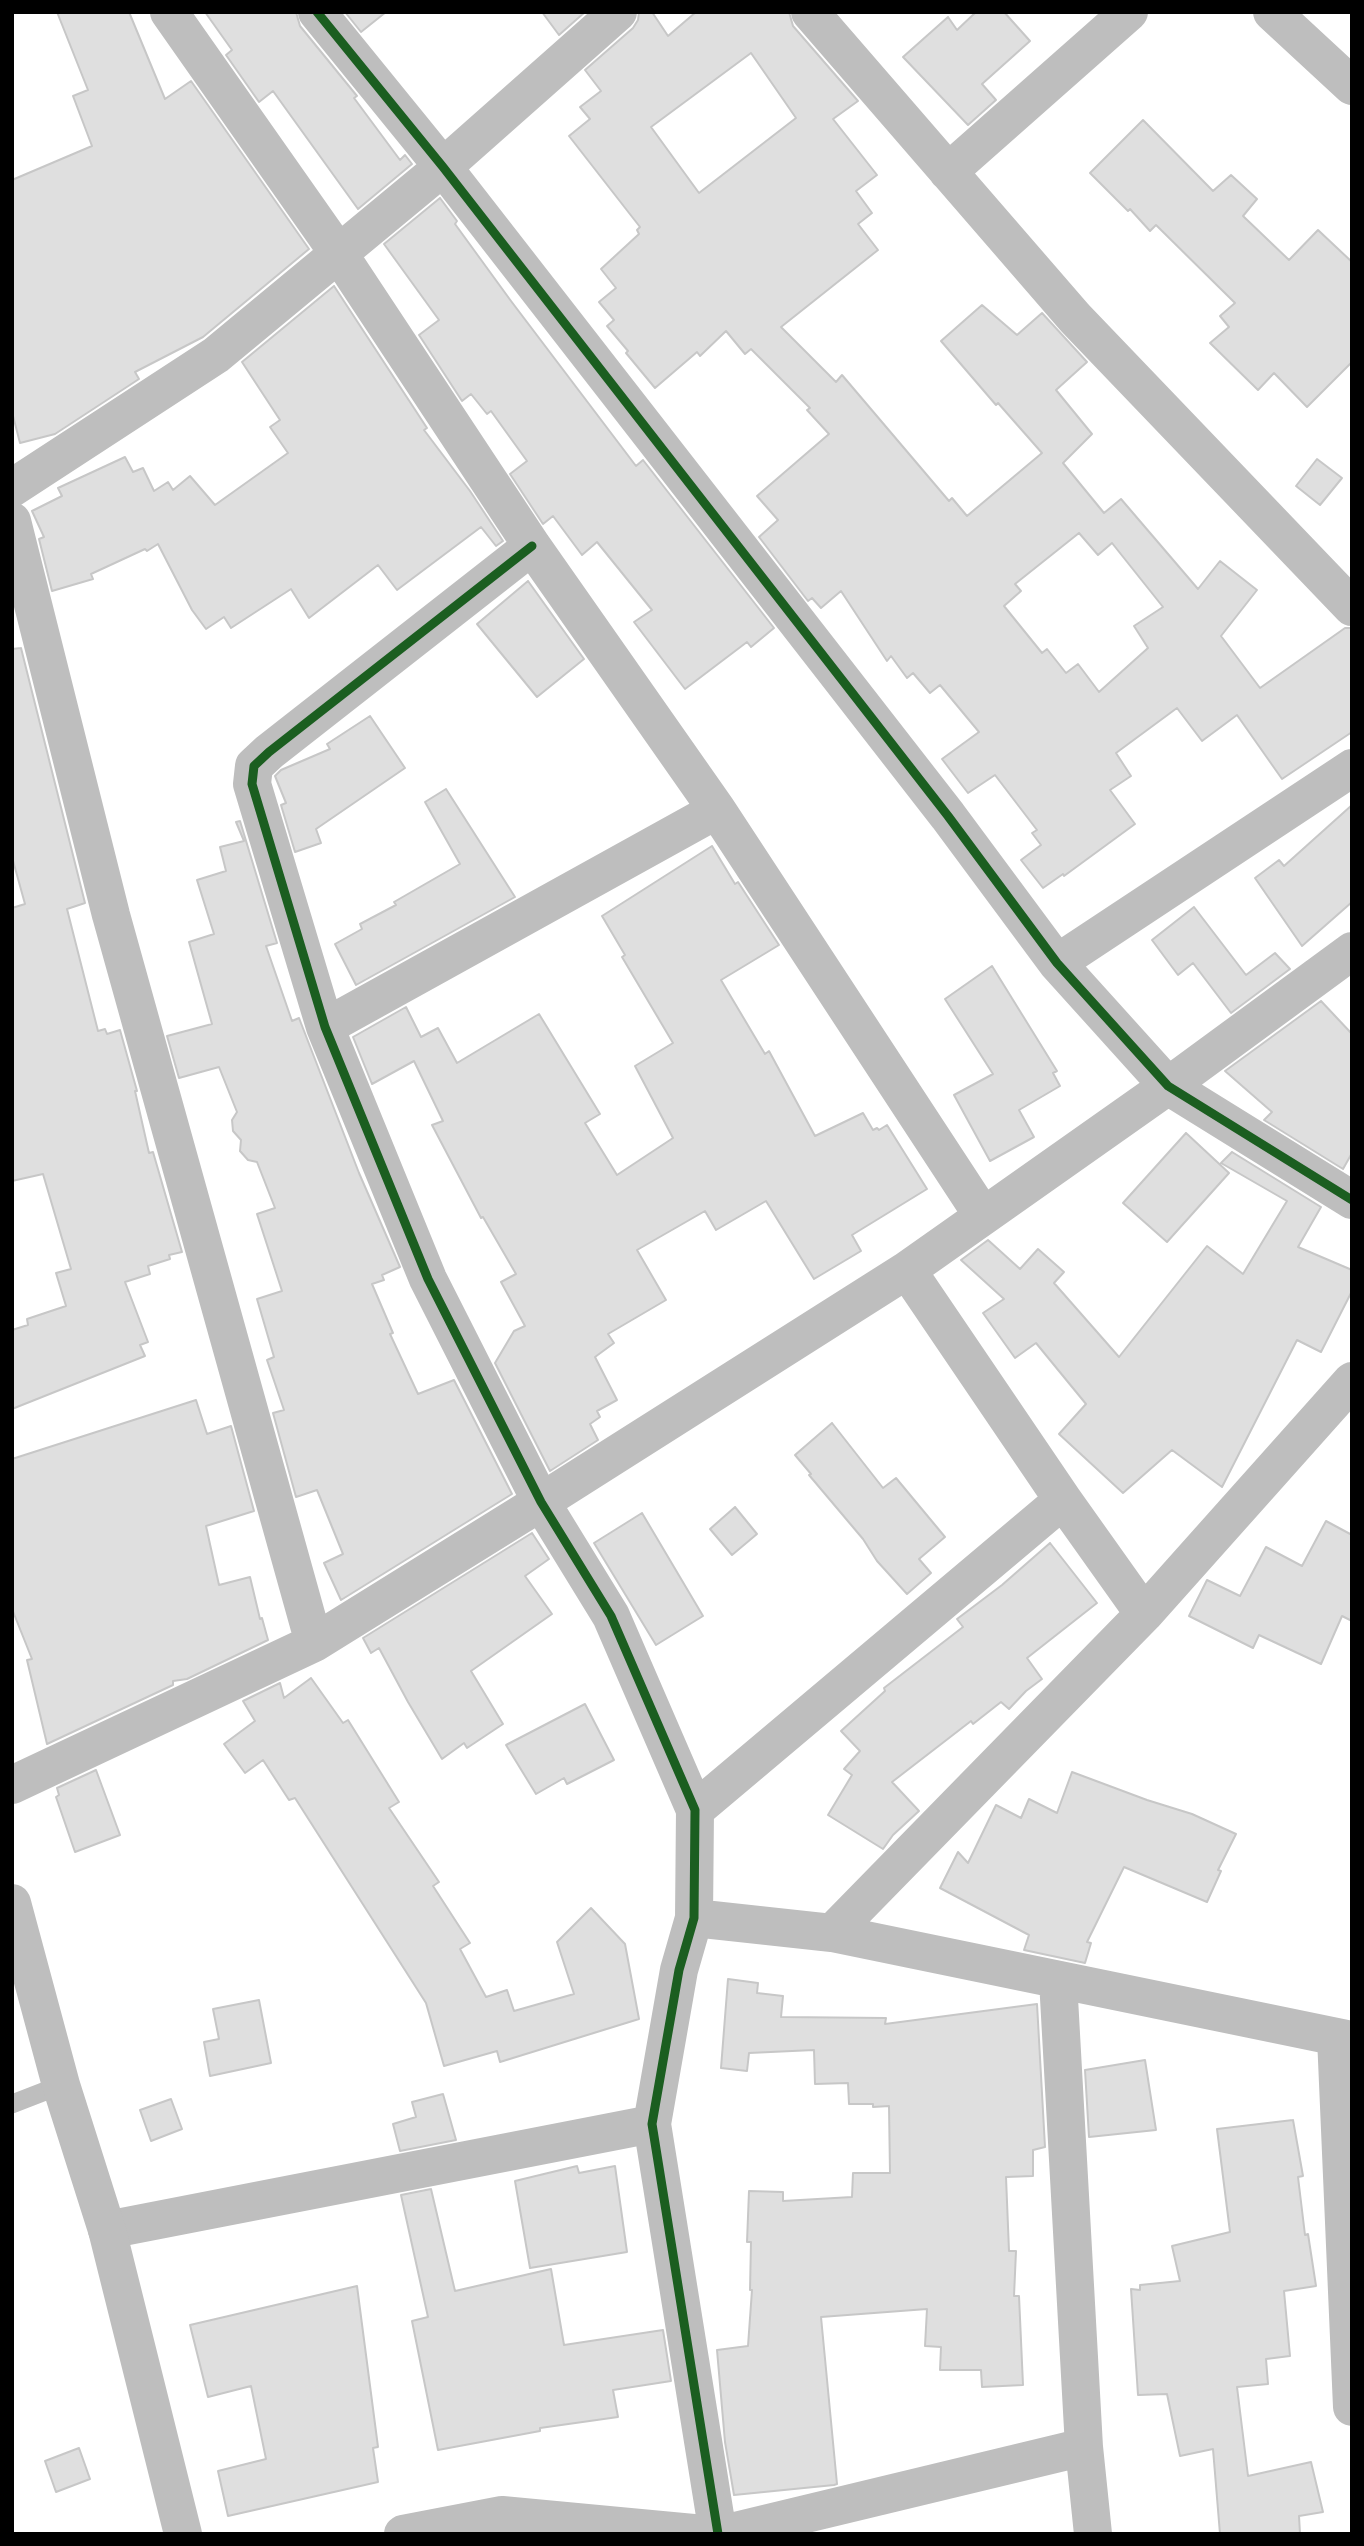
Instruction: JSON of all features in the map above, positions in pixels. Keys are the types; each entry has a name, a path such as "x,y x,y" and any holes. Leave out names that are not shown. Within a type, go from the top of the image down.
{"street":[{"path":"169,12 339,254 532,546 717,810 983,1216"},
{"path":"317,12 443,167 948,816 1057,963 1168,1086 1352,1199"},
{"path":"12,488 216,355 443,167 618,12"},
{"path":"810,12 1075,318 1352,607"},
{"path":"948,172 1129,12"},
{"path":"1291,18 1352,86"},
{"path":"12,521 111,915 314,1643"},
{"path":"532,546 254,766 252,784 325,1027 428,1279 541,1502 611,1616 695,1810 694,1918 679,1970 652,2124 718,2534"},
{"path":"1057,963 1352,768"},
{"path":"325,1027 717,810"},
{"path":"12,1785 314,1643 541,1502 907,1270 1168,1086 1352,951"},
{"path":"907,1270 1144,1614"},
{"path":"832,1933 1144,1614 1345,1399"},
{"path":"695,1810 1063,1500"},
{"path":"12,1903 61,2085 107,2230 183,2534"},
{"path":"694,1918 832,1933 1344,2039 1352,2407"},
{"path":"1058,1980 1084,2447 1093,2534"},
{"path":"107,2230 652,2124"},
{"path":"723,2534 1084,2447"},
{"path":"403,2534 502,2515 704,2534"}],"lane":[{"path":"12,2104 61,2085"}],"building":[{"path":"57,12 129,12 165,99 191,81 309,249 203,337 135,372 139,379 55,434 20,443 12,412 12,180 92,146 73,96 88,90"},
{"path":"205,12 296,12 300,26 357,96 354,98 400,160 405,155 412,164 358,209 273,91 259,102 226,55 232,50"},
{"path":"345,12 386,12 361,32"},
{"path":"542,12 585,12 559,35"},
{"path":"639,12 652,12 668,36 696,12 789,12 793,26 858,101 833,119 877,175 856,191 872,213 858,224 878,250 781,327 836,382 842,375 949,501 952,498 967,516 1042,453 941,341 982,305 1017,335 1042,313 1087,362 1056,390 1092,434 1063,463 1104,513 1121,499 1198,589 1220,561 1257,590 1221,636 1260,688 1345,628 1352,628 1352,732 1282,779 1237,715 1202,741 1177,708 1116,753 1131,776 1110,790 1135,824 1064,876 1063,874 1043,888 1021,860 1041,845 1032,833 1037,830 995,775 968,793 942,759 979,732 940,685 930,693 913,673 907,678 891,656 887,661 841,591 821,608 812,598 808,601 759,537 778,520 757,496 829,434 807,410 810,408 751,349 745,354 726,331 700,356 697,352 655,388 607,326 614,320 599,302 616,288 601,269 639,234 637,230 640,227 569,136 590,119 580,107 601,91 585,70 633,28","holes":["751,53 796,118 699,193 651,127","1079,533 1098,555 1112,543 1163,607 1134,626 1148,648 1099,692 1078,664 1066,673 1047,649 1042,653 1004,606 1021,591 1015,584"]},
{"path":"976,12 1004,12 1030,41 982,84 996,100 968,125 903,57 948,17 957,30"},
{"path":"1143,120 1213,191 1231,175 1257,199 1243,216 1289,260 1318,230 1352,262 1352,362 1307,407 1274,373 1258,390 1210,343 1229,327 1220,316 1235,303 1156,225 1150,231 1090,173"},
{"path":"440,198 457,221 455,224 511,301 636,466 643,460 774,628 751,647 747,642 685,689 634,622 652,610 597,542 582,555 553,516 543,524 510,474 527,461 491,411 487,414 471,394 462,401 419,335 439,320 384,244"},
{"path":"334,286 427,428 424,430 470,491 503,541 496,546 481,527 397,590 378,565 309,618 291,589 231,628 224,617 206,629 192,610 158,544 91,574 93,579 52,591 39,539 44,537 32,511 62,496 58,488 125,457 133,472 143,468 154,491 168,482 173,490 190,476 215,505 288,453 270,427 280,420 242,362"},
{"path":"1317,459 1342,478 1320,505 1296,486"},
{"path":"528,581 584,659 537,697 477,624"},
{"path":"21,648 85,903 67,909 98,1031 105,1029 107,1034 120,1030 137,1091 149,1153 153,1152 182,1252 169,1255 170,1259 148,1266 150,1274 125,1282 148,1342 140,1345 145,1356 12,1409 12,1330 28,1325 27,1319 66,1306 56,1273 71,1269 43,1174 12,1181 12,908 25,904 12,857 12,649"},
{"path":"370,716 405,768 316,829 321,843 295,852 281,805 286,803 275,776 281,770 330,749 327,744"},
{"path":"446,789 515,897 356,985 335,944 362,929 360,924 396,905 394,902 460,864 425,802"},
{"path":"1352,805 1352,902 1302,946 1255,878 1279,860 1284,866"},
{"path":"240,821 277,943 266,946 292,1021 299,1018 359,1173 400,1267 382,1275 384,1280 372,1284 393,1333 390,1334 418,1394 454,1380 512,1494 341,1600 324,1563 343,1554 317,1490 296,1497 273,1413 284,1410 267,1360 274,1357 257,1299 282,1291 257,1214 275,1208 257,1162 248,1160 240,1151 241,1140 233,1131 232,1120 237,1112 219,1067 179,1078 167,1036 212,1024 189,942 214,934 197,880 226,871 220,847 244,841 236,822"},
{"path":"712,846 735,884 738,882 779,945 721,980 765,1054 769,1051 815,1136 863,1113 873,1130 887,1125 927,1189 852,1235 861,1251 814,1279 766,1201 716,1230 705,1211 637,1250 666,1300 608,1334 614,1343 595,1357 617,1400 597,1411 600,1417 590,1424 598,1440 550,1471 495,1363 514,1331 525,1326 501,1282 516,1274 483,1217 481,1218 432,1125 443,1121 414,1061 372,1084 353,1037 406,1007 421,1037 438,1028 457,1063 539,1014 600,1114 585,1123 617,1175 673,1138 635,1066 673,1043 622,957 625,955 602,916"},
{"path":"1194,907 1246,975 1275,953 1290,969 1231,1013 1193,963 1178,975 1152,940"},
{"path":"992,966 1057,1071 1053,1073 1060,1086 1019,1110 1034,1137 990,1161 954,1095 993,1074 945,999"},
{"path":"1321,1001 1352,1034 1352,1153 1343,1169 1264,1120 1272,1112 1225,1071"},
{"path":"1186,1133 1229,1173 1167,1242 1123,1203"},
{"path":"1232,1152 1321,1207 1298,1247 1352,1270 1352,1291 1321,1352 1297,1340 1222,1487 1172,1450 1123,1493 1059,1434 1086,1404 1036,1343 1015,1358 983,1313 1004,1299 961,1260 988,1240 1020,1269 1038,1249 1064,1272 1054,1283 1119,1357 1207,1246 1243,1274 1287,1201 1221,1163"},
{"path":"196,1400 207,1434 231,1426 254,1511 206,1526 219,1585 250,1577 268,1640 187,1679 173,1681 173,1685 47,1744 27,1660 32,1659 12,1609 12,1459"},
{"path":"832,1423 883,1488 896,1478 945,1537 919,1559 931,1573 907,1594 877,1561 863,1539 795,1455"},
{"path":"735,1507 757,1534 732,1555 710,1529"},
{"path":"642,1513 703,1616 656,1645 594,1543"},
{"path":"1326,1521 1352,1535 1352,1621 1342,1616 1321,1664 1259,1635 1253,1648 1189,1616 1207,1580 1240,1596 1266,1547 1302,1566"},
{"path":"532,1533 549,1559 525,1576 552,1614 471,1671 503,1724 467,1748 464,1743 442,1759 379,1648 371,1653 363,1638"},
{"path":"1050,1543 1097,1603 1027,1658 1042,1679 1009,1709 1001,1702 973,1724 971,1721 892,1782 919,1811 893,1835 883,1849 828,1815 852,1775 844,1769 860,1751 841,1731 885,1691 884,1688 963,1627 957,1619 1002,1585"},
{"path":"311,1678 343,1723 348,1720 399,1802 389,1808 439,1882 433,1886 470,1943 460,1949 486,1997 507,1990 514,2011 574,1994 557,1942 591,1908 625,1944 639,2019 500,2062 497,2051 444,2066 426,2003 295,1798 289,1800 263,1760 245,1773 224,1744 255,1721 243,1701 280,1683 284,1698"},
{"path":"585,1704 614,1760 567,1784 564,1778 536,1794 506,1745"},
{"path":"96,1770 120,1835 75,1852 56,1797 59,1795 57,1788"},
{"path":"1072,1772 1192,1814 1236,1834 1218,1870 1221,1871 1207,1902 1124,1867 1087,1942 1091,1943 1085,1963 1024,1950 1029,1935 940,1888 958,1852 968,1863 996,1805 1021,1818 1029,1799 1057,1813"},
{"path":"728,1979 758,1983 757,1993 783,1996 781,2017 886,2018 885,2024 1037,2004 1045,2147 1033,2150 1033,2176 1006,2177 1009,2251 1016,2251 1014,2296 1019,2296 1023,2385 982,2387 981,2370 940,2370 941,2347 925,2346 927,2309 821,2317 837,2484 834,2485 734,2495 725,2442 717,2350 748,2346 752,2290 751,2242 747,2242 749,2191 783,2192 783,2201 852,2197 853,2173 890,2173 889,2106 849,2104 848,2083 815,2084 814,2050 749,2053 747,2071 721,2068"},
{"path":"259,2000 271,2063 210,2076 204,2042 219,2039 213,2009"},
{"path":"1145,2060 1156,2130 1089,2137 1085,2070"},
{"path":"443,2094 456,2140 400,2151 393,2124 416,2117 412,2102"},
{"path":"171,2099 182,2129 151,2141 140,2110"},
{"path":"1293,2120 1303,2176 1298,2177 1305,2235 1308,2234 1316,2286 1284,2291 1290,2356 1266,2359 1268,2384 1237,2387 1248,2476 1311,2462 1323,2512 1299,2516 1300,2534 1220,2534 1213,2449 1180,2456 1167,2394 1138,2395 1131,2289 1140,2290 1140,2285 1180,2281 1172,2246 1230,2232 1217,2129"},
{"path":"577,2166 579,2173 615,2166 627,2252 530,2268 515,2181"},
{"path":"431,2189 455,2291 551,2269 564,2345 663,2330 671,2381 613,2390 618,2417 540,2428 540,2431 438,2450 412,2321 428,2317 401,2195"},
{"path":"357,2286 378,2447 373,2448 378,2482 228,2516 218,2471 266,2459 251,2386 208,2397 190,2325"},
{"path":"79,2448 90,2479 56,2492 45,2461"}],"cycle path":[{"path":"317,12 443,167 948,816 1057,963 1168,1086 1352,1200"},
{"path":"532,546 269,752 254,766 252,784 325,1027 428,1279 541,1502 611,1616 695,1810 694,1918 679,1970 652,2124 718,2534"}]}
